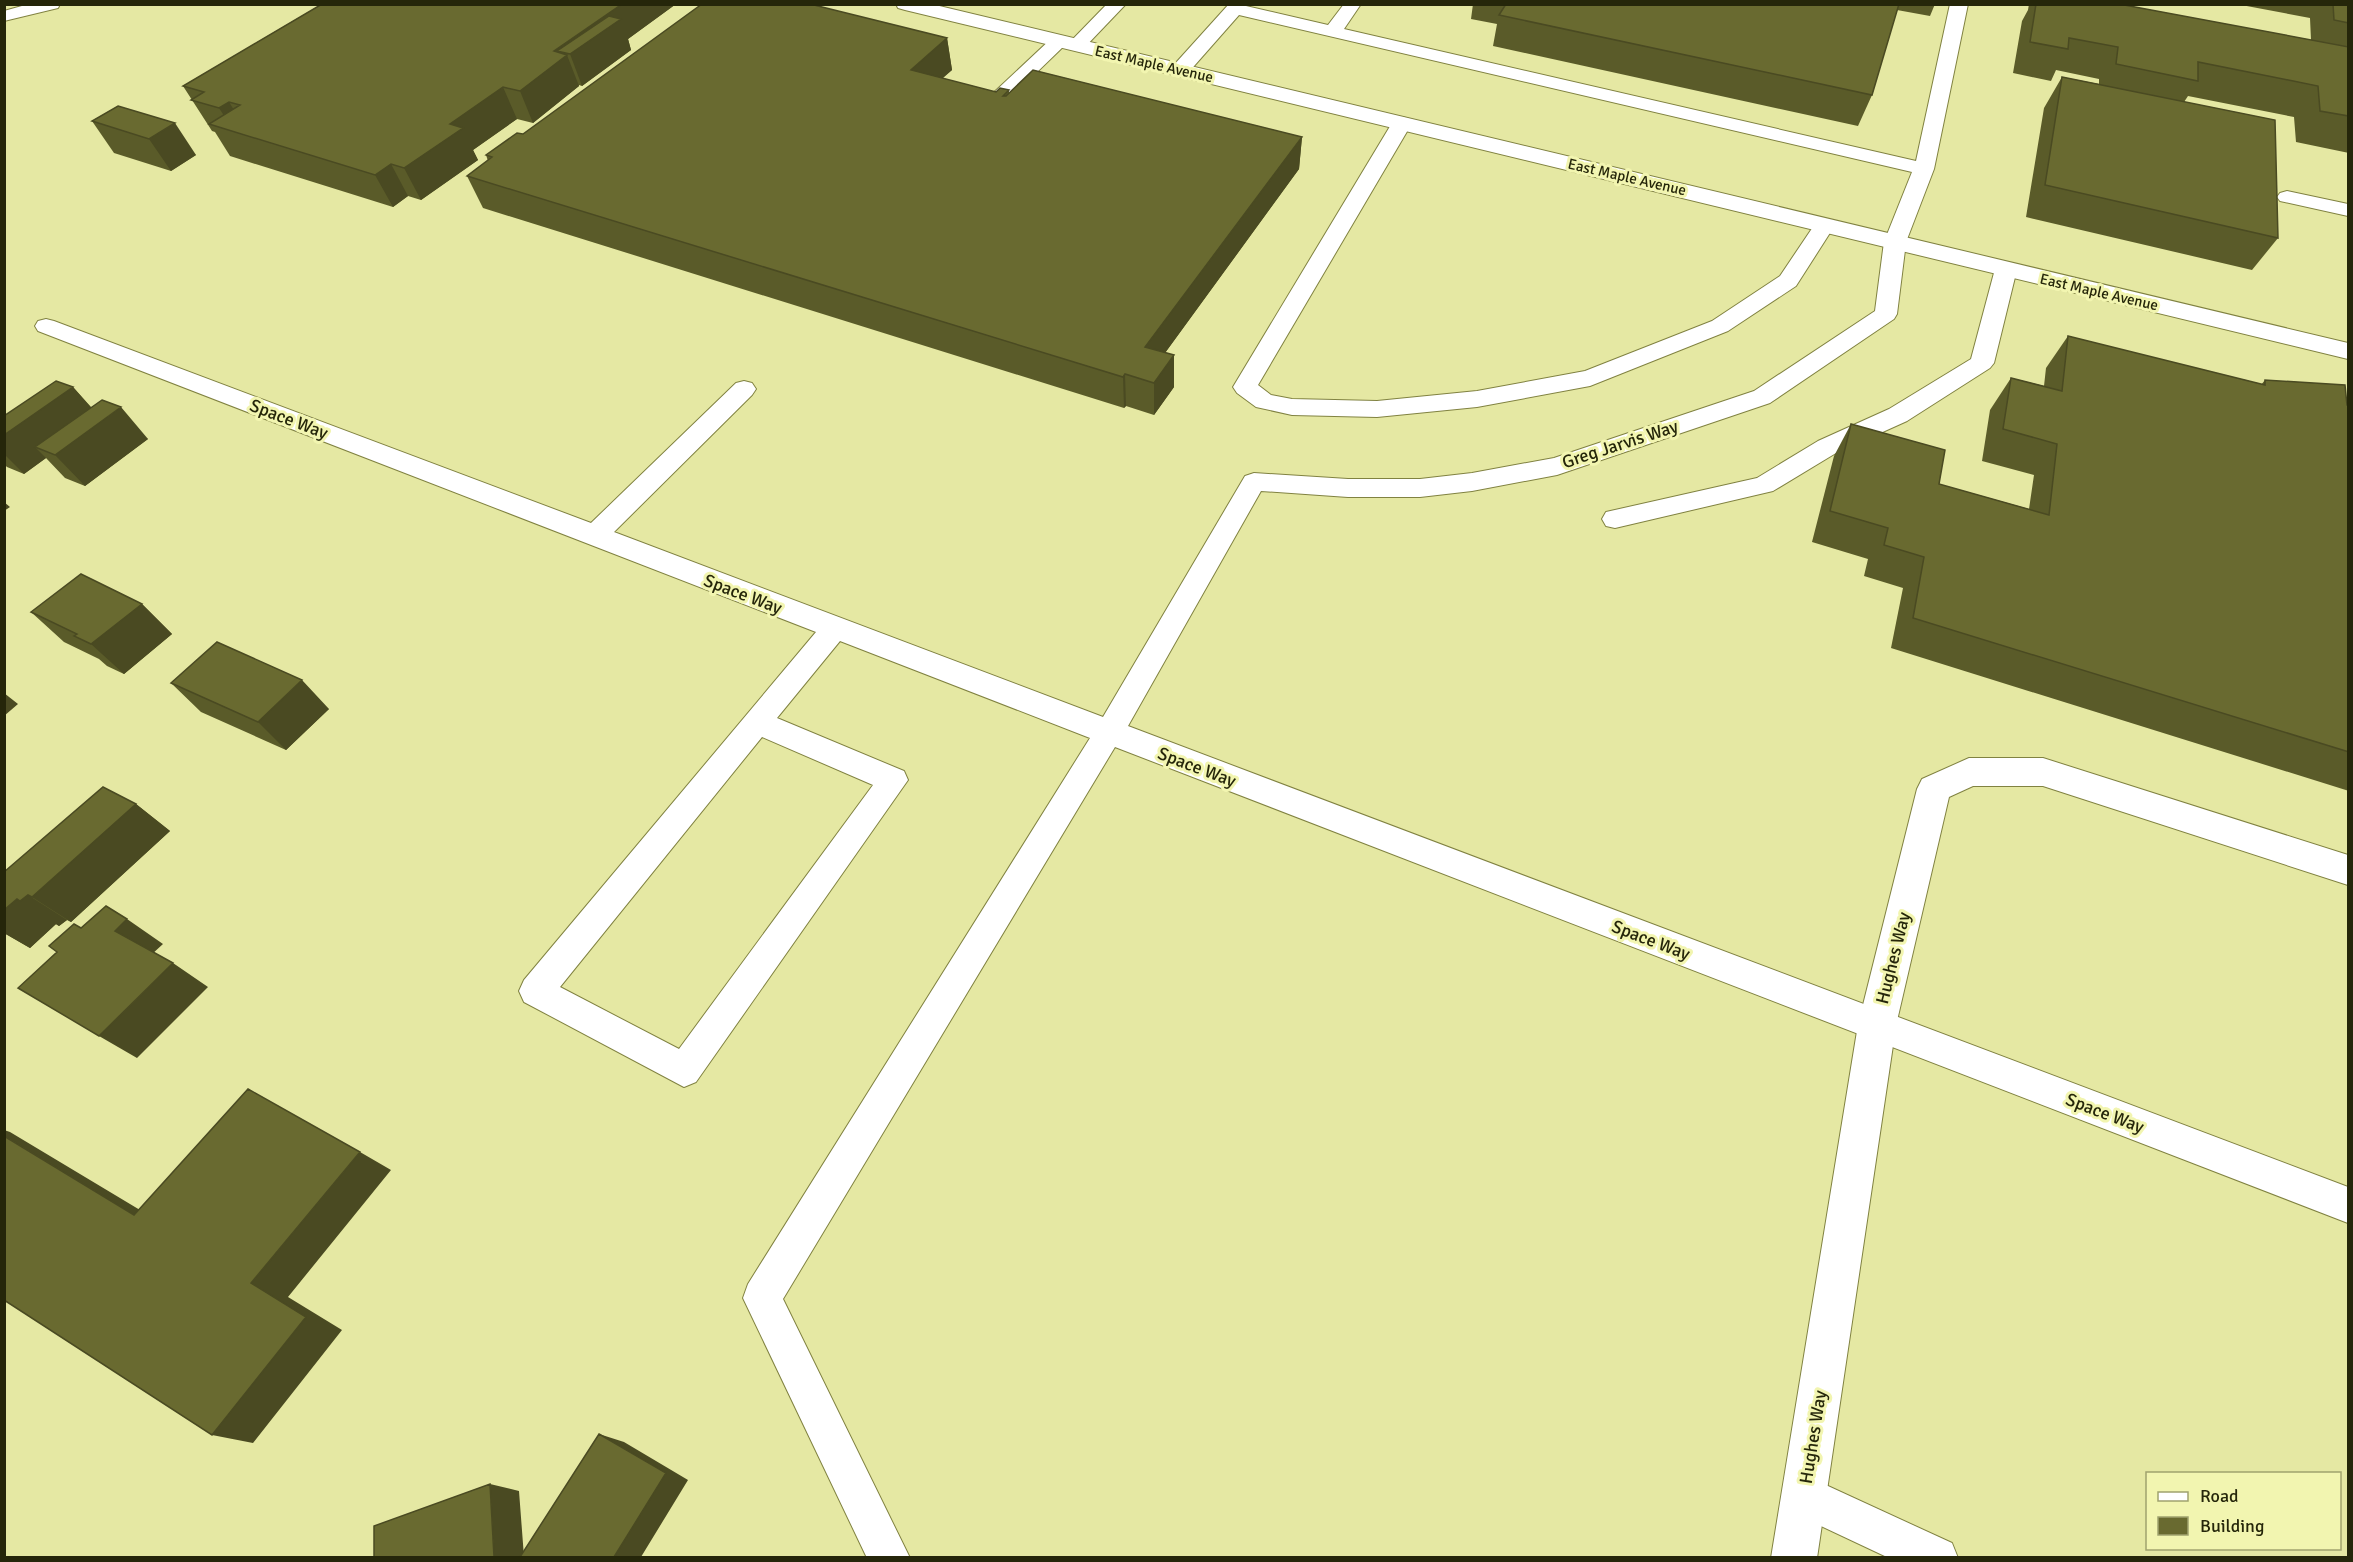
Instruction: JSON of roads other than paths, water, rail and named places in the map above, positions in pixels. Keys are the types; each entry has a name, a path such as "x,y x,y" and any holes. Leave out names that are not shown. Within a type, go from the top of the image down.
{"street":[{"name":"East Maple Avenue","path":"921,6 2349,351"},
{"name":"Hughes Way","path":"1794,1557 1877,1025 1934,789 1969,772 2043,772 2349,870"}],"lane":[{"path":"4,16 52,4"},
{"path":"996,101 1118,4"},
{"path":"1332,32 1353,4"},
{"name":"Greg Jarvis Way","path":"1108,734 1254,482 1344,488 1442,486 1557,466 1762,397 1886,314 1895,242 1924,169 1959,4"},
{"path":"1180,70 1237,7 1332,32 1924,169"},
{"path":"1402,123 1245,387 1264,401 1292,407 1377,410 1477,399 1590,378 1720,326 1788,281 1824,225"},
{"path":"2287,197 2349,210"},
{"path":"1615,519 1764,485 1827,447 1898,415 1982,363 2006,269"},
{"name":"Space Way","path":"46,326 1108,734 2349,1206"},
{"path":"594,537 744,389"},
{"path":"756,722 893,780 684,1070 536,991 756,722 834,629"},
{"path":"889,1557 762,1298 1108,734"},
{"path":"1804,1496 1937,1557"}]}
